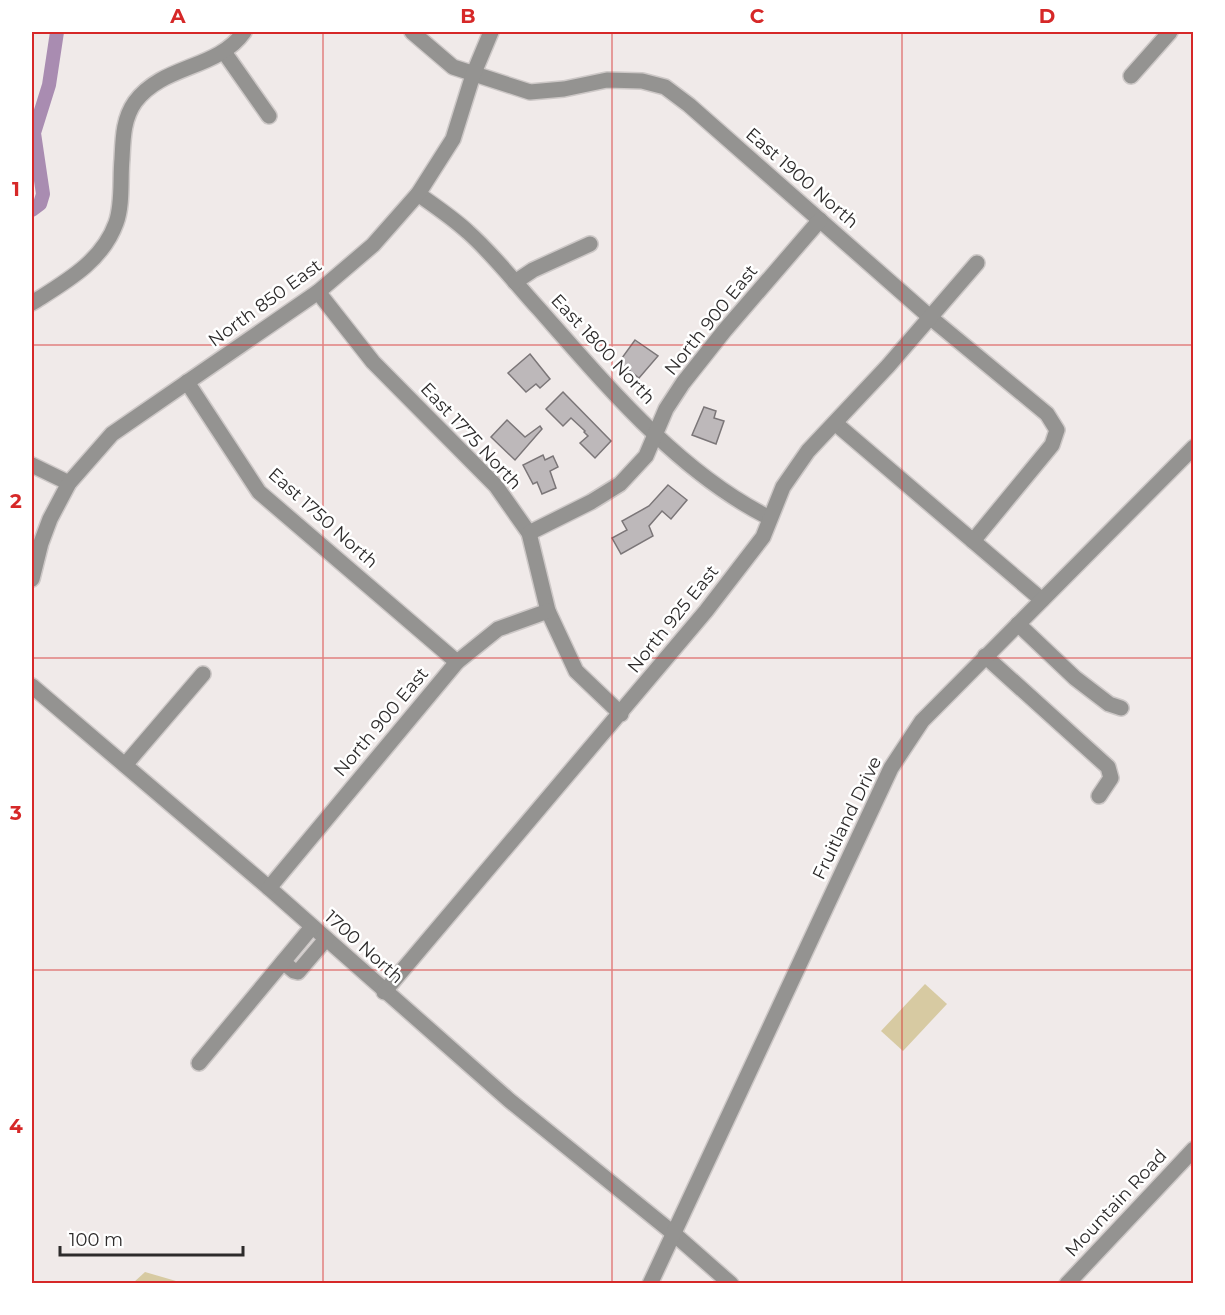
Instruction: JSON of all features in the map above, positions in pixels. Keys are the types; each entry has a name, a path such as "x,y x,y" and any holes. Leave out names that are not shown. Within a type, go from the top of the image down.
{"street":[{"path":"32,303 76,274 95,257 107,241 117,221 125,122 134,103 148,87 165,76 224,52 244,32"},
{"name":"East 1900 North","path":"412,32 453,67 530,92 564,89 607,80 642,81 665,87 689,105 931,318 1047,414 1057,430 1052,445 973,541"},
{"name":"North 850 East","path":"32,579 50,519 69,483 112,434 318,292 373,245 418,194 453,139 473,75 491,32"},
{"path":"1131,76 1170,32"},
{"path":"224,52 269,116"},
{"name":"East 1800 North","path":"418,194 469,233 656,435 742,504 770,518"},
{"name":"North 900 East","path":"528,533 591,502 620,484 646,456 666,409 683,383 725,330 820,220"},
{"path":"515,282 533,270 590,244"},
{"name":"North 925 East","path":"384,992 706,612 763,537 783,487 808,452 931,318 977,263"},
{"name":"East 1775 North","path":"318,292 373,362 496,486 528,533 548,611 576,671 621,714"},
{"name":"East 1750 North","path":"187,382 259,492 457,662"},
{"path":"835,423 1042,600"},
{"name":"Fruitland Drive","path":"650,1284 891,768 922,721 1194,447"},
{"path":"32,465 69,483"},
{"name":"North 900 East","path":"269,888 457,662 498,629 548,611"},
{"path":"1018,624 1075,678 1108,704 1121,708"},
{"path":"985,656 1108,767 1111,778 1099,796"},
{"path":"125,765 203,675"},
{"name":"1700 North","path":"32,686 269,888 384,992 509,1100 673,1233 731,1284"},
{"path":"200,1063 312,927"},
{"path":"283,962 298,972 326,939"},
{"name":"Mountain Road","path":"1067,1284 1194,1149"}],"shaded area":[{"path":"925,984 947,1004 903,1051 881,1031"},
{"path":"145,1272 176,1281 179,1283 133,1283"}],"building":[{"path":"635,340 658,356 639,378 619,362"},
{"path":"530,354 550,379 540,388 536,384 526,392 508,373"},
{"path":"563,392 611,441 595,458 580,443 588,436 585,431 571,418 563,426 546,409"},
{"path":"704,407 716,411 714,418 724,421 716,444 692,435"},
{"path":"507,420 525,437 540,426 542,429 515,460 491,437"},
{"path":"543,455 545,460 553,456 558,467 550,471 556,488 542,494 537,482 533,484 523,465"},
{"path":"668,485 687,500 671,519 662,511 649,526 653,536 621,554 612,538 627,530 622,521 649,506"}],"waterway":[{"path":"32,210 40,204 43,194 34,133 49,85 57,32"}]}
